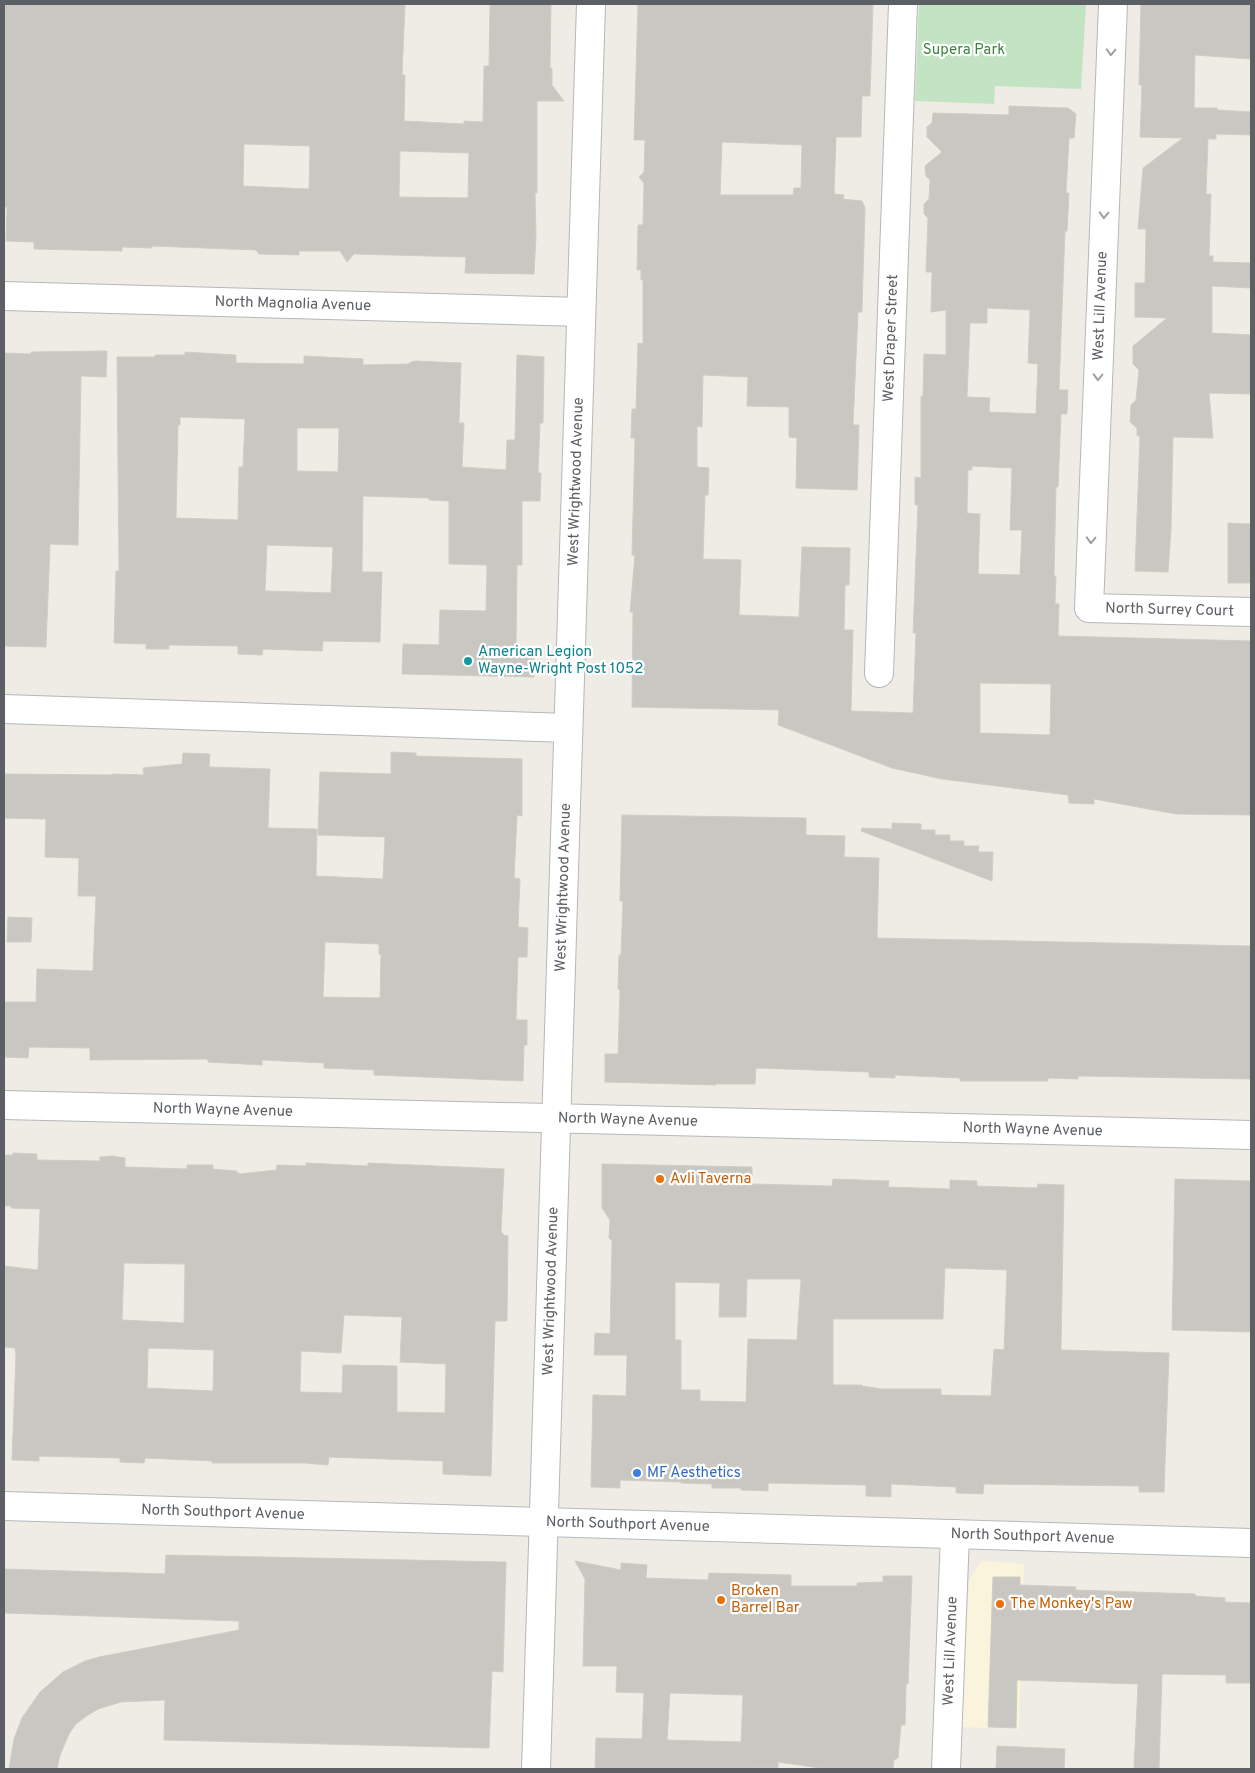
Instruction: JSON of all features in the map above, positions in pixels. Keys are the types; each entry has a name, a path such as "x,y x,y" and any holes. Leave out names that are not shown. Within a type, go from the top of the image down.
{"street":[{"name":"West Wrightwood Avenue","path":"536,1769 591,4"},
{"name":"West Draper Street","path":"879,673 903,4"},
{"name":"West Lill Avenue","path":"1089,608 1113,4"},
{"name":"North Magnolia Avenue","path":"4,296 581,312"},
{"name":"North Surrey Court","path":"1089,608 1251,612"},
{"path":"4,709 568,728"},
{"name":"North Wayne Avenue","path":"4,1105 1251,1135"},
{"name":"North Southport Avenue","path":"4,1506 1251,1543"},
{"name":"West Lill Avenue","path":"946,1769 955,1534"}],"shaded area":[{"path":"981,1561 1024,1564 1019,1729 960,1727 969,1581"}],"green space":[{"name":"Supera Park","path":"919,4 1086,4 1081,89 995,86 994,104 915,101"}],"building":[{"path":"4,4 405,4 402,75 405,75 404,121 464,124 464,121 483,122 484,66 489,66 490,4 551,4 550,68 552,68 552,85 564,101 537,101 537,193 535,193 536,237 534,274 465,273 466,257 354,254 347,262 340,251 299,251 299,255 259,254 256,250 152,246 152,248 122,247 122,251 34,249 34,242 6,241 7,207 4,207","holes":["244,144 310,146 309,189 243,186","400,151 469,153 468,198 399,197"]},
{"path":"638,4 873,4 870,96 862,96 861,137 836,137 834,194 844,195 843,199 862,201 865,208 862,312 858,312 853,425 859,425 857,490 796,488 797,438 789,437 789,407 747,406 748,377 703,375 702,427 697,426 697,467 709,468 708,495 705,495 703,559 741,560 739,615 799,617 802,547 850,548 849,585 845,585 844,630 853,630 851,711 913,713 916,633 913,633 918,505 915,505 915,477 921,478 921,396 923,396 924,354 946,355 946,310 931,312 932,272 926,272 928,218 924,214 924,204 929,199 930,180 926,176 925,166 942,152 927,137 927,127 932,123 933,113 1009,115 1009,106 1068,108 1076,114 1074,138 1069,138 1066,193 1069,193 1067,231 1065,231 1059,390 1068,390 1067,414 1061,414 1058,487 1056,487 1054,576 1056,576 1055,604 1059,604 1058,636 1251,641 1251,815 1176,814 1094,799 1094,804 1069,803 1068,795 942,779 892,768 778,725 779,710 632,707 633,612 630,612 635,555 632,555 635,438 631,438 632,409 636,409 638,343 643,344 643,280 641,280 641,270 637,270 638,225 643,225 644,183 639,177 644,172 645,140 634,140","holes":["722,142 802,145 801,188 794,188 793,195 720,195","987,308 1030,310 1028,363 1038,364 1036,414 989,412 990,398 967,397 970,323 987,323","972,466 1012,468 1010,530 1022,530 1020,575 978,574 980,514 967,513 968,470 972,470","980,683 1051,684 1050,735 980,733"]},
{"path":"1141,4 1251,4 1251,59 1195,55 1194,108 1217,108 1217,110 1251,112 1251,135 1216,134 1216,139 1208,139 1206,194 1211,194 1209,256 1213,256 1213,262 1251,263 1251,288 1212,286 1212,333 1251,335 1251,394 1209,393 1213,438 1173,437 1168,572 1135,571 1140,436 1137,436 1137,428 1130,422 1131,405 1136,400 1139,370 1133,364 1133,346 1167,318 1135,317 1135,283 1145,283 1146,229 1138,229 1143,168 1183,138 1140,137 1142,85 1139,85"},
{"path":"107,351 106,377 81,376 78,545 50,544 46,647 4,646 4,353 31,354 31,352"},
{"path":"185,352 236,355 236,363 304,364 304,356 363,359 363,365 408,364 416,361 461,363 459,423 464,423 462,467 506,470 507,440 515,440 517,355 544,357 543,423 540,423 538,473 541,473 540,501 522,501 522,565 517,565 516,647 534,648 534,677 402,674 403,644 439,645 440,610 486,611 487,565 449,564 449,501 429,500 429,498 363,496 362,572 382,572 380,642 323,641 322,651 263,649 262,655 238,654 238,646 169,645 169,649 146,649 146,644 114,643 116,571 119,571 117,357 185,355","holes":["180,417 245,419 243,467 239,467 238,520 176,518 178,425 180,425","297,428 339,428 338,472 297,471","267,545 333,547 331,593 265,591"]},
{"path":"1228,523 1251,524 1250,583 1228,583"},
{"path":"391,752 416,753 416,756 522,759 522,816 517,815 514,878 520,879 518,927 528,928 527,957 518,957 516,1020 527,1020 527,1045 524,1045 523,1081 374,1075 374,1070 324,1068 324,1063 262,1060 262,1065 208,1062 208,1059 90,1060 90,1048 29,1047 28,1058 4,1057 4,1002 36,1002 37,969 93,971 96,896 78,896 79,858 45,857 46,819 4,818 4,774 144,775 143,768 182,764 183,753 210,754 209,767 270,769 268,828 317,829 316,876 383,879 385,837 318,835 320,772 391,774","holes":["325,942 379,944 379,954 381,954 380,998 323,997"]},
{"path":"622,815 806,818 806,835 845,836 844,857 879,858 877,938 1251,946 1251,1079 1078,1076 1078,1079 1048,1078 1048,1081 960,1081 960,1078 895,1075 895,1078 869,1077 869,1072 756,1068 755,1084 716,1085 605,1082 605,1054 618,1054 619,955 621,955 623,901 620,901"},
{"path":"892,823 921,824 921,830 935,830 935,835 950,835 950,841 964,841 964,846 979,846 978,852 993,852 992,881 861,831 862,828 892,829"},
{"path":"8,917 32,918 31,942 7,942"},
{"path":"13,1153 37,1154 37,1160 100,1161 100,1157 112,1156 125,1158 125,1167 187,1169 187,1165 213,1165 213,1169 236,1171 240,1174 276,1170 277,1165 306,1166 306,1163 368,1166 368,1163 504,1169 501,1233 508,1236 507,1321 495,1321 491,1476 443,1474 443,1461 329,1457 328,1465 305,1463 212,1463 212,1461 145,1458 144,1463 120,1462 120,1458 39,1456 39,1461 12,1460 16,1355 15,1348 4,1347 4,1266 38,1270 40,1209 4,1206 4,1155 13,1155","holes":["124,1263 185,1264 184,1323 122,1320","344,1315 402,1317 400,1362 446,1364 445,1413 397,1412 397,1366 343,1365 342,1393 300,1392 301,1351 341,1353","148,1348 214,1350 213,1391 147,1388"]},
{"path":"602,1164 752,1167 752,1184 832,1186 833,1179 889,1181 888,1187 950,1189 950,1180 977,1181 977,1186 1037,1188 1038,1184 1064,1185 1061,1350 1169,1353 1164,1492 1139,1492 1139,1486 984,1484 983,1494 956,1493 956,1487 891,1484 891,1497 866,1496 866,1485 768,1483 768,1491 741,1490 741,1488 712,1488 712,1484 620,1480 620,1488 591,1487 593,1395 626,1396 627,1355 594,1355 595,1333 610,1334 612,1241 609,1238 610,1220 602,1208","holes":["945,1268 1007,1270 1004,1350 994,1349 991,1396 941,1395 941,1389 882,1389 862,1385 833,1385 833,1319 943,1319","747,1279 801,1279 797,1340 748,1339 746,1402 700,1401 700,1390 681,1390 681,1340 675,1340 675,1282 720,1283 719,1317 746,1317"]},
{"path":"1175,1179 1251,1181 1251,1332 1172,1330"},
{"path":"166,1555 506,1562 503,1672 492,1671 489,1748 164,1740 165,1700 121,1702 98,1709 88,1715 76,1724 69,1734 60,1755 57,1769 9,1769 14,1739 22,1718 40,1692 63,1672 85,1661 99,1657 239,1630 239,1621 4,1613 4,1569 165,1574"},
{"path":"575,1561 621,1570 621,1563 647,1565 646,1578 708,1580 709,1573 791,1575 791,1586 857,1586 857,1583 883,1582 883,1576 912,1576 905,1725 901,1725 898,1758 894,1760 893,1769 827,1769 778,1762 778,1768 595,1769 596,1738 642,1739 644,1693 616,1692 617,1666 583,1666 585,1579","holes":["670,1693 743,1695 741,1742 667,1740"]},
{"path":"993,1577 1020,1577 1020,1585 1076,1587 1075,1590 1195,1594 1195,1596 1225,1598 1225,1602 1251,1603 1251,1683 1226,1683 1226,1675 1162,1674 1159,1769 1134,1769 1138,1684 1017,1680 1016,1728 988,1727"},
{"path":"997,1746 1065,1749 1064,1769 996,1769"}],"place":[{"name":"American Legion Wayne-Wright Post 1052","path":"468,661"},
{"name":"Avli Taverna","path":"660,1179"},
{"name":"MF Aesthetics","path":"637,1473"},
{"name":"Broken Barrel Bar","path":"721,1600"},
{"name":"The Monkey's Paw","path":"1000,1604"}]}
